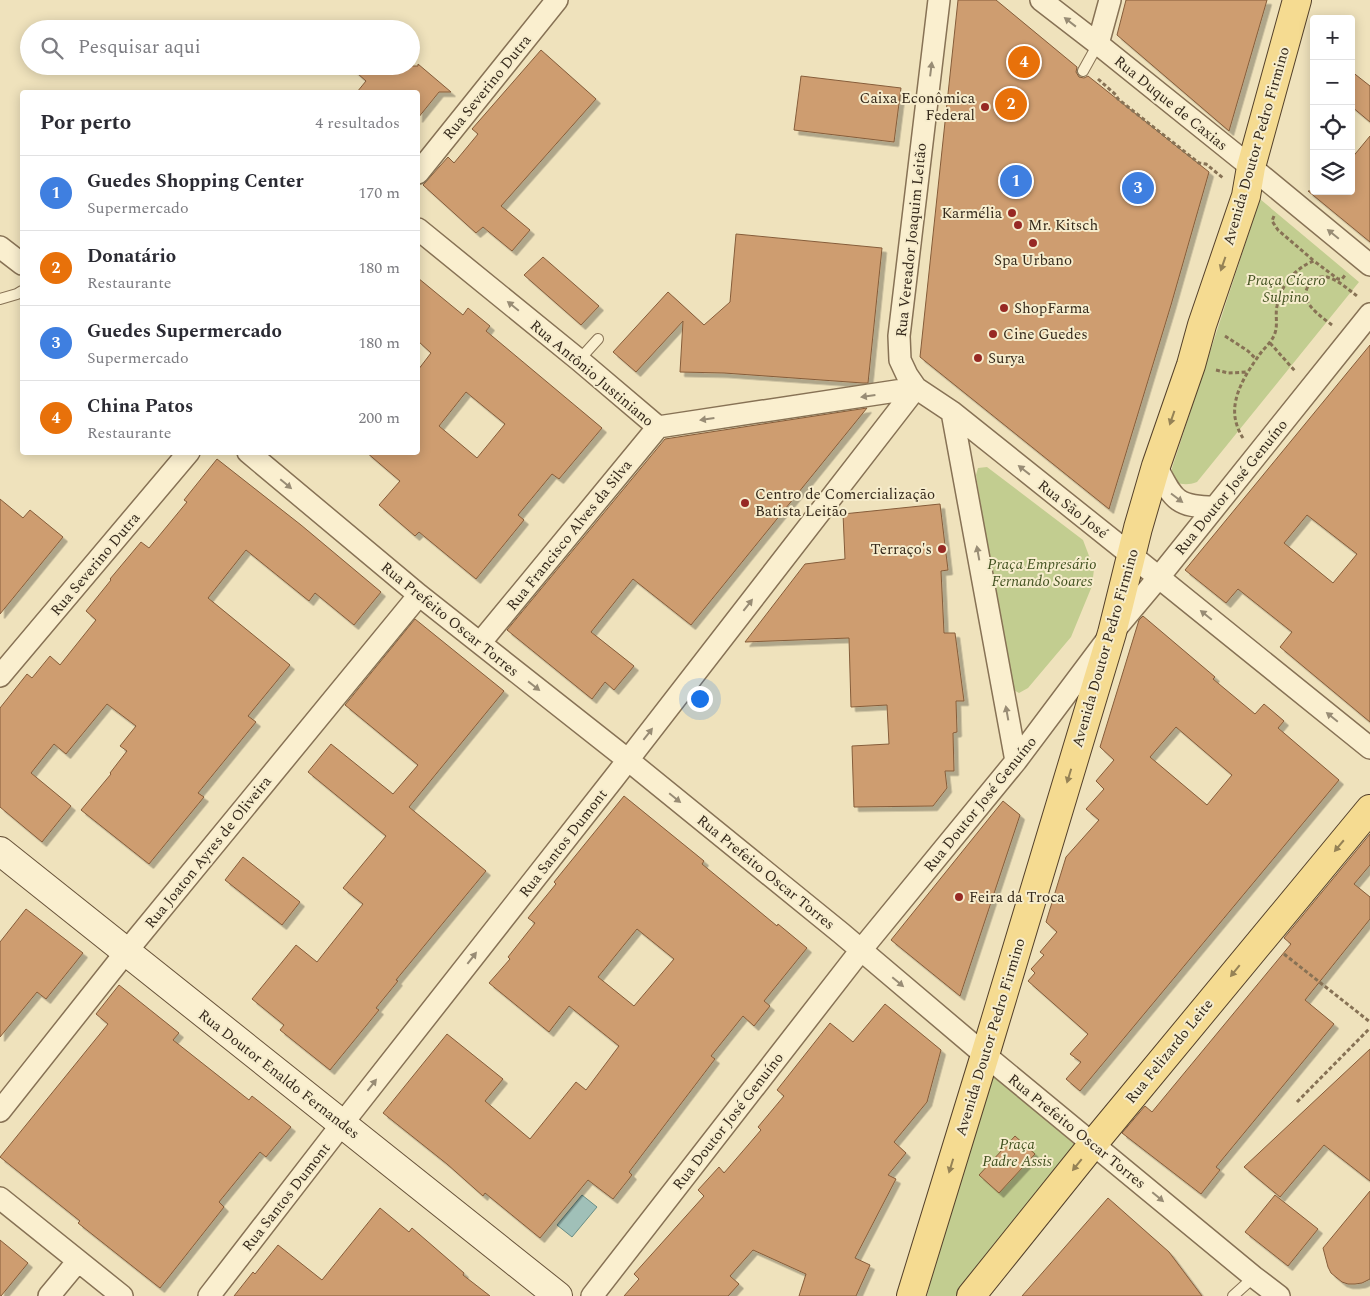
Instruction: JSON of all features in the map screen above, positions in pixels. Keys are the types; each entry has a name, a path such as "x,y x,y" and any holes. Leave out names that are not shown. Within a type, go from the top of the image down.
{"main road":[{"name":"Avenida Doutor Pedro Firmino","path":"910,1296 985,1055 1112,633 1138,528 1156,466 1246,196 1251,167 1296,0"},
{"name":"Rua Felizardo Leite","path":"971,1296 1093,1144 1370,809"},
{"name":"Rua Doutor Enaldo Fernandes","path":"0,851 558,1296"}],"street":[{"name":"Rua Severino Dutra","path":"420,171 557,0"},
{"name":"Rua Vereador Joaquim Leitão","path":"900,360 899,336 939,0"},
{"name":"Rua Duque de Caxias","path":"1041,0 1251,167 1365,261"},
{"path":"1098,44 1110,0"},
{"name":"Rua Antônio Justiniano","path":"420,231 658,427 916,388"},
{"path":"0,247 20,262"},
{"name":"Rua Doutor José Genuíno","path":"592,1296 861,950 1016,761 1112,633 1350,340 1367,307"},
{"name":"Rua São José","path":"900,360 906,375 916,388 952,412 1370,748"},
{"name":"Rua Santos Dumont","path":"209,1296 916,388"},
{"path":"952,412 1016,761"},
{"name":"Rua Francisco Alves da Silva","path":"480,643 658,427"},
{"name":"Rua Severino Dutra","path":"0,676 186,455"},
{"name":"Rua Prefeito Oscar Torres","path":"252,455 419,596 628,760 841,933 985,1055 1279,1296"},
{"path":"1156,466 1174,498 1194,506 1214,507"},
{"name":"Rua Joaton Ayres de Oliveira","path":"0,1110 126,952 419,596"},
{"path":"0,1198 122,1296"},
{"path":"50,1296 78,1260"}],"lane":[{"path":"1084,69 1098,44"},
{"path":"0,298 20,292"},
{"path":"579,360 598,339"},
{"path":"1233,1296 1254,1277"}],"path":[{"path":"1084,69 1116,95 1120,101 1199,163 1206,164 1246,196"},
{"path":"1281,192 1272,221 1278,230 1314,261 1336,278 1342,279 1365,261"},
{"path":"1258,454 1242,438 1235,418 1234,407 1238,392 1256,359 1270,343 1276,331 1277,306 1287,282 1306,264 1314,261"},
{"path":"1350,340 1307,302 1306,293 1308,286 1320,276 1327,277 1337,282 1367,307"},
{"path":"1202,325 1236,342 1256,359"},
{"path":"1270,343 1287,363 1312,387"},
{"path":"1191,365 1228,373 1248,372"},
{"path":"1263,938 1370,1022"},
{"path":"1297,1102 1370,1028"}],"green space":[{"name":"Praça Cícero Sulpino","path":"1260,199 1359,282 1197,482 1191,484 1178,483 1175,482 1172,476 1172,468"},
{"name":"Praça Empresário Fernando Soares","path":"987,467 1083,540 1094,569 1092,586 1071,637 1028,688 1019,693 1009,687 976,475 978,468"},
{"name":"Praça Padre Assis","path":"985,1055 1093,1144 971,1296 927,1296"}],"water":[{"path":"582,1195 597,1207 572,1237 557,1225"}],"building":[{"path":"958,0 996,0 1077,67 1076,72 1079,77 1084,78 1088,76 1209,172 1109,509 920,357"},
{"path":"1126,0 1267,0 1229,131 1117,35"},
{"path":"541,50 596,99 501,206 530,230 512,251 483,227 476,233 423,185 448,157 454,163 478,134 472,129"},
{"path":"420,66 451,92 439,92 420,116 420,90 359,90 366,81 359,75 420,75"},
{"path":"1355,74 1370,86 1370,122 1355,109"},
{"path":"801,76 901,88 894,142 794,130"},
{"path":"1370,136 1370,242 1313,195 1355,195 1355,154"},
{"path":"736,234 882,248 868,383 724,373 680,372 683,321 636,372 613,352 668,292 704,325 730,302"},
{"path":"543,257 599,306 581,325 524,275"},
{"path":"420,280 463,315 468,308 490,326 486,331 602,428 559,479 552,474 518,515 524,520 476,579 419,532 415,536 379,505 400,481 370,455 420,455 420,367 431,353 420,343","holes":["466,392 505,424 477,458 439,426"]},
{"path":"1370,345 1370,722 1280,647 1292,632 1238,589 1226,603 1185,570","holes":["1307,515 1357,554 1333,583 1284,543"]},
{"path":"867,408 691,625 633,579 591,632 634,666 614,690 605,682 592,699 507,630 665,439"},
{"path":"217,459 301,525 381,592 354,625 315,593 309,601 246,550 208,598 290,665 248,716 256,722 198,793 204,797 149,864 81,810 111,774 127,751 120,746 136,726 107,704 66,754 54,744 31,773 71,806 42,842 0,807 0,708 27,674 32,678 50,656 60,665 96,620 86,611 110,579 141,542 149,548 187,502 184,500"},
{"path":"0,499 23,518 30,510 63,537 0,614"},
{"path":"940,504 948,570 941,571 944,633 955,633 964,701 956,701 957,732 953,733 954,771 945,771 947,788 933,806 854,807 852,746 889,744 887,705 851,707 849,638 745,642 805,564 845,559 843,514"},
{"path":"1143,616 1215,677 1213,679 1255,714 1264,704 1284,721 1278,728 1339,780 1080,1091 1066,1079 1081,1062 1070,1054 1088,1034 1028,981 1035,973 1031,969 1044,955 1040,952 1057,932 1046,922 1066,857 1099,820 1086,809 1104,789 1096,781 1114,760 1100,747 1139,620","holes":["1176,727 1232,775 1207,805 1150,757"]},
{"path":"415,619 504,691 409,807 486,871 396,980 398,981 376,1008 379,1010 330,1070 280,1030 284,1025 252,999 296,945 317,962 363,904 343,888 386,836 308,772 331,744 393,794 418,765 345,705"},
{"path":"624,796 704,861 702,864 777,926 778,924 807,948 764,1001 770,1006 754,1026 743,1016 711,1056 715,1059 629,1172 632,1175 613,1199 588,1180 540,1238 485,1193 483,1196 447,1164 383,1113 447,1034 503,1079 485,1101 530,1139 576,1082 586,1090 619,1046 569,1006 549,1032 489,983 510,959 508,957 535,923 528,918 556,884 554,882","holes":["637,929 674,959 634,1006 598,977"]},
{"path":"1003,801 1020,815 960,996 891,940"},
{"path":"1370,834 1370,865 1354,884 1370,897 1370,919 1305,1000 1334,1024 1216,1167 1220,1170 1201,1194 1122,1133 1145,1106 1152,1112 1291,944 1284,938"},
{"path":"243,857 300,902 282,925 225,880"},
{"path":"26,909 83,953 46,999 37,992 0,1037 0,942"},
{"path":"119,985 179,1033 173,1040 249,1100 252,1096 291,1127 266,1157 260,1152 219,1202 224,1207 160,1288 78,1223 80,1221 0,1157 108,1024 96,1014"},
{"path":"885,1004 941,1050 927,1102 894,1142 906,1153 888,1175 896,1179 855,1258 870,1265 856,1296 799,1296 806,1274 753,1250 730,1276 739,1284 728,1296 624,1296 639,1279 634,1274 704,1196 698,1190 719,1167 724,1173 761,1130 758,1127 784,1096 777,1090 830,1023 853,1042"},
{"path":"1370,1049 1370,1181 1324,1145 1280,1197 1244,1167"},
{"path":"1015,1136 1035,1154 999,1193 979,1175"},
{"path":"1370,1191 1370,1279 1362,1283 1348,1284 1342,1282 1331,1273 1323,1248"},
{"path":"1275,1195 1318,1229 1288,1266 1245,1232"},
{"path":"1108,1198 1169,1252 1202,1296 1022,1296"},
{"path":"380,1208 409,1232 412,1228 464,1273 463,1275 490,1296 234,1296 253,1272 255,1274 278,1245 322,1280"},
{"path":"0,1240 28,1263 1,1296 0,1296"}],"place":[{"name":"China Patos","path":"1024,62"},
{"name":"Donatário","path":"1011,104"},
{"name":"Caixa Econômica Federal","path":"985,107"},
{"name":"Guedes Shopping Center","path":"1016,181"},
{"name":"Guedes Supermercado","path":"1138,188"},
{"name":"Karmélia","path":"1012,213"},
{"name":"Mr. Kitsch","path":"1018,225"},
{"name":"Spa Urbano","path":"1033,243"},
{"name":"ShopFarma","path":"1004,308"},
{"name":"Cine Guedes","path":"993,334"},
{"name":"Surya","path":"978,358"},
{"name":"Centro de Comercialização Batista Leitão","path":"745,503"},
{"name":"Terraço's","path":"942,549"},
{"name":"Feira da Troca","path":"959,897"}]}
